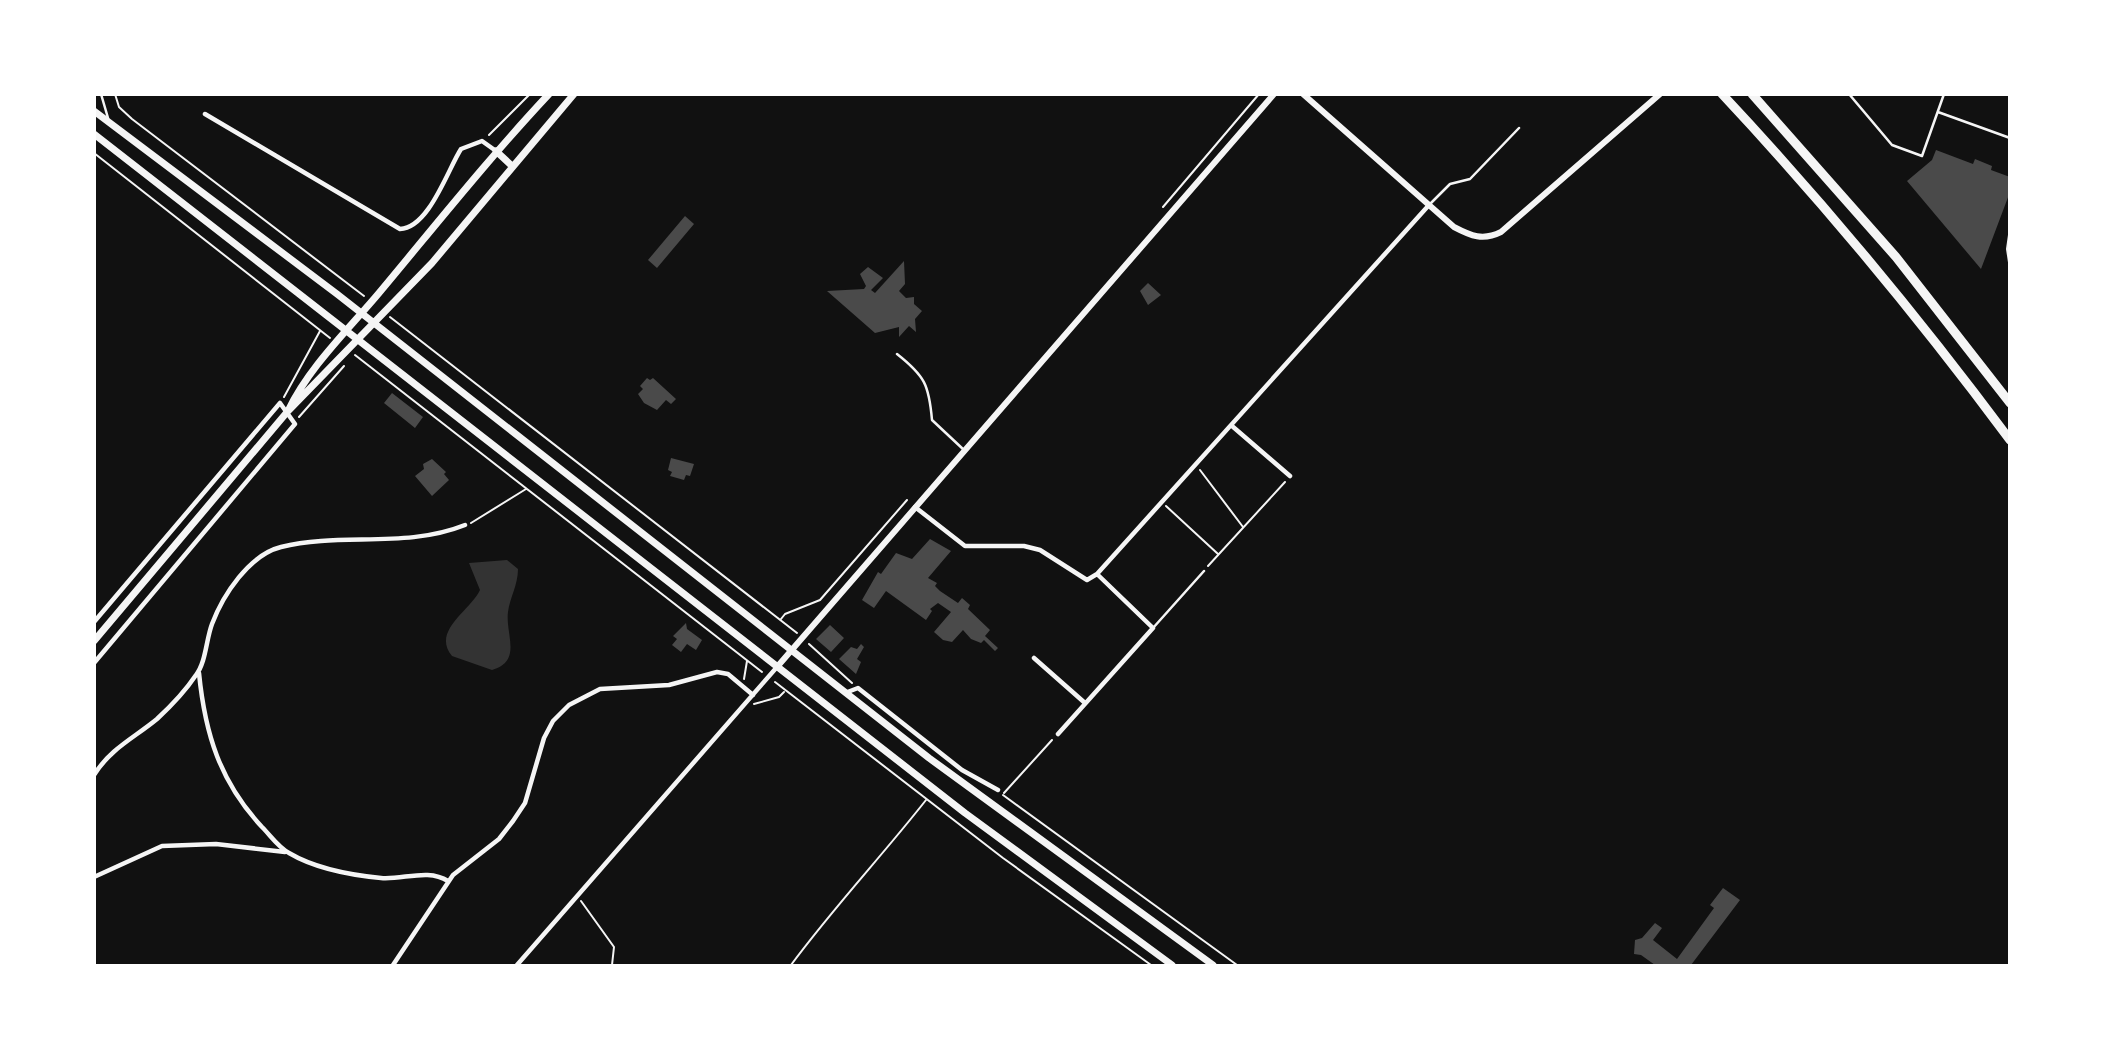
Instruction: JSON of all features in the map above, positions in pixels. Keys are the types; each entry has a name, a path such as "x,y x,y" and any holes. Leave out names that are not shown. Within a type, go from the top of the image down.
{"highway":[{"path":"1722,94 1849,236 2010,440"},
{"path":"1752,94 1896,257 2010,403"}],"main road":[{"path":"288,411 295,397 346,331 496,151 549,94"},
{"path":"94,641 288,411 432,263 574,94"},
{"path":"94,111 362,313 988,803 1213,965"},
{"path":"94,134 1043,873 1172,965"},
{"path":"496,151 512,166"}],"street":[{"path":"517,965 743,708 964,450 1079,322 1274,94"},
{"path":"1303,94 1429,205 1467,234 1490,238 1501,232 1660,94"},
{"path":"205,114 400,229 411,227 442,189 461,149 482,142 496,151"},
{"path":"915,507 965,546 1024,545 1040,551 1087,580 1097,574 1197,466 1429,205"},
{"path":"94,622 280,403 295,424 94,663"},
{"path":"1232,426 1290,476"},
{"path":"286,852 250,814 220,769 205,726 198,673 212,624 226,596 246,570 267,552 294,545 430,536 465,525"},
{"path":"1058,734 1153,628 1097,574"},
{"path":"1034,658 1085,703"},
{"path":"393,965 458,869 499,839 513,821 525,803 536,759 553,721 585,695 617,687 669,685 718,672 728,674 753,695"},
{"path":"94,775 110,752 156,720 198,673"},
{"path":"845,693 858,688 962,770 998,790"},
{"path":"94,877 162,846 216,844 286,852 318,866 357,875 405,879 433,874 448,881"}],"lane":[{"path":"101,94 109,121"},
{"path":"1849,94 1892,145 1922,156 1944,94"},
{"path":"1938,112 2010,138"},
{"path":"1429,205 1450,184 1470,179 1519,128"},
{"path":"897,354 923,376 930,396 932,421 964,450"},
{"path":"1153,628 1204,571"}],"path":[{"path":"116,94 119,107 132,120 372,302"},
{"path":"482,142 530,94"},
{"path":"1163,207 1259,94"},
{"path":"94,153 337,342"},
{"path":"2010,228 2007,249 2010,269"},
{"path":"385,313 780,619 858,688"},
{"path":"280,403 321,330"},
{"path":"348,351 748,660"},
{"path":"295,424 347,363"},
{"path":"1197,466 1244,528"},
{"path":"1204,571 1290,476"},
{"path":"465,525 527,489"},
{"path":"780,619 785,614 820,600 907,500"},
{"path":"1162,503 1219,555"},
{"path":"743,708 779,697 785,691 1151,965"},
{"path":"1003,794 1058,734"},
{"path":"998,790 1237,965"},
{"path":"791,965 850,888 927,799"},
{"path":"578,897 614,947 612,965"}],"shaded area":[{"path":"507,560 518,569 508,612 510,653 501,666 492,670 452,656 446,638 449,629 480,590 469,563"}],"building":[{"path":"1936,150 1973,164 1975,159 1992,166 1991,170 2010,177 2010,192 1981,269 1907,181 1932,160"},
{"path":"685,216 694,224 657,268 648,260"},
{"path":"904,261 905,284 899,291 906,298 914,297 914,304 922,311 915,319 916,332 909,326 899,337 899,327 875,333 827,291 864,289 866,286 860,274 868,267 883,278 871,290 875,293"},
{"path":"1148,283 1161,295 1148,305 1140,291"},
{"path":"647,378 653,378 676,399 671,404 666,400 657,410 644,403 638,394 643,389 640,386"},
{"path":"392,393 423,417 415,428 384,403"},
{"path":"671,458 694,464 690,476 686,475 684,480 670,476 672,472 668,470"},
{"path":"432,459 446,472 444,474 449,480 432,496 415,476 424,469 423,464"},
{"path":"930,539 951,551 928,578 937,583 935,586 940,591 958,603 962,598 970,605 968,609 990,630 985,636 998,648 995,651 984,640 981,643 971,639 963,630 952,642 943,640 934,632 951,612 938,603 930,609 932,611 926,620 886,591 874,608 862,600 878,572 881,574 896,553 912,559"},
{"path":"686,623 687,629 702,640 696,650 687,644 681,652 672,645 677,639 673,636"},
{"path":"830,625 844,638 831,652 816,639"},
{"path":"861,644 864,647 857,659 861,662 856,674 839,659 851,647 857,649"},
{"path":"1723,888 1740,900 1691,965 1655,965 1641,955 1634,954 1635,940 1642,938 1655,923 1662,928 1653,940 1677,959 1714,908 1710,905"}]}
